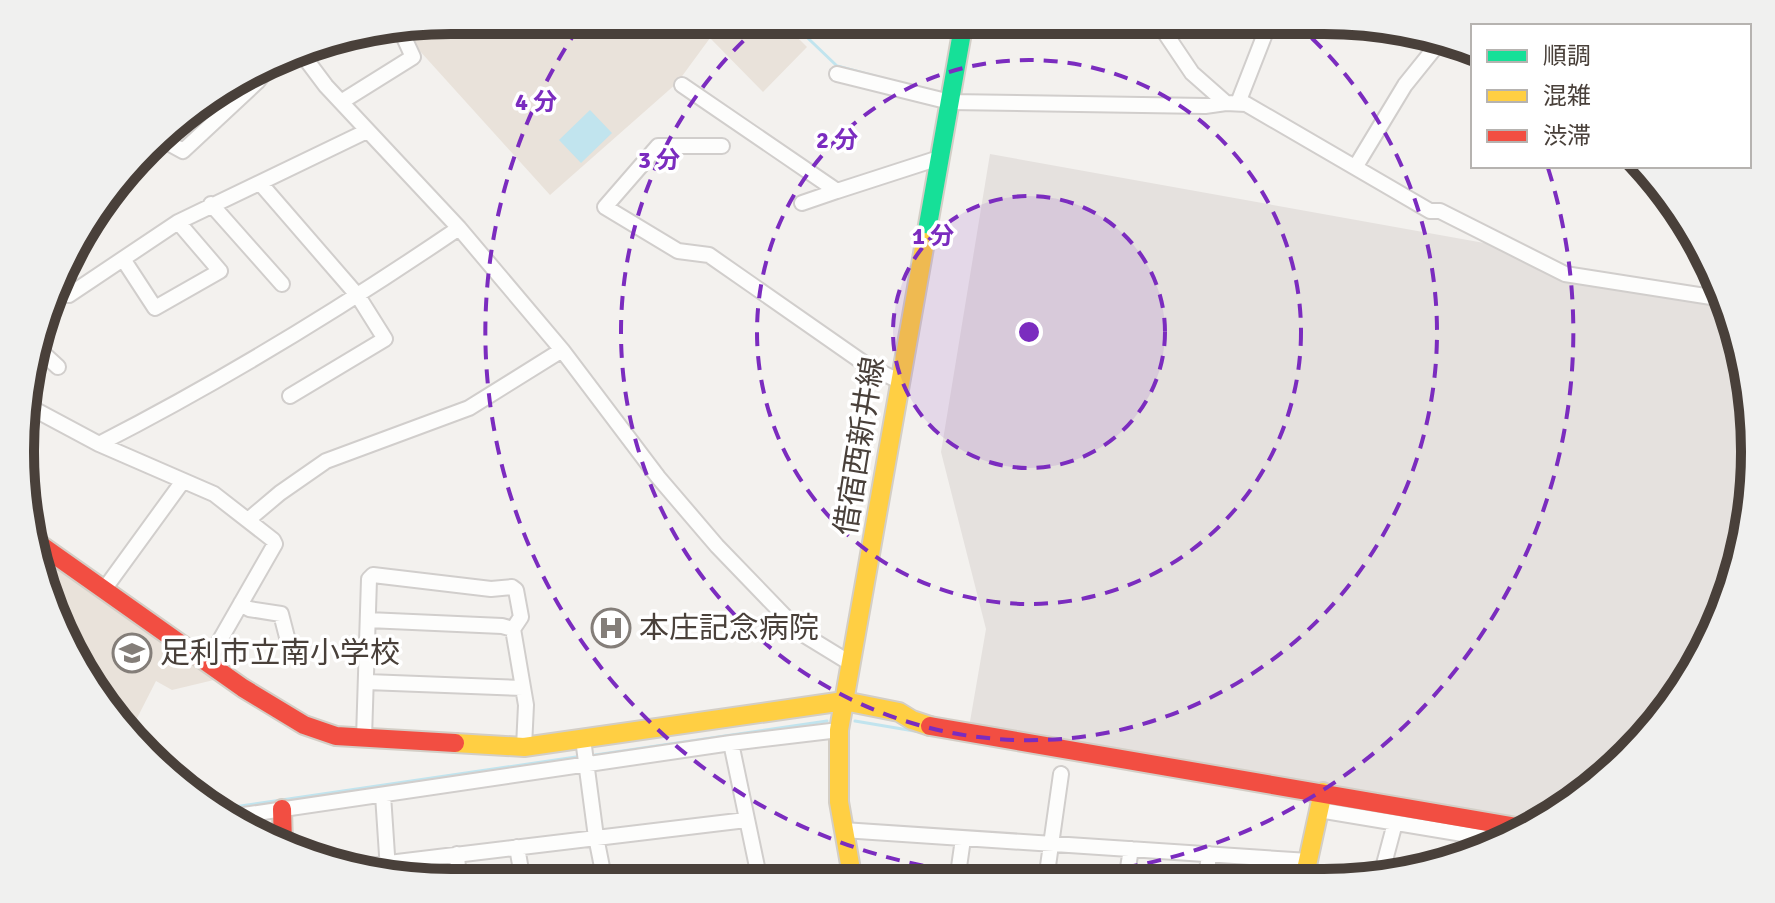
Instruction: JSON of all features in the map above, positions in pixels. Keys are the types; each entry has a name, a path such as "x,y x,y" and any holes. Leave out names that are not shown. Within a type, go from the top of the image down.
{"street":[{"name":"借宿西新井線","path":"851,869 839,802 839,730 962,34"},
{"path":"1166,34 1192,73 1232,103"},
{"path":"1232,103 1264,34"},
{"path":"341,102 413,57 404,37"},
{"path":"1356,166 1405,85 1434,49"},
{"path":"307,60 367,131 459,228 562,350 658,477 717,546 801,633 850,663"},
{"path":"837,74 950,102 1246,104 1430,211 1440,211 1565,274 1711,297"},
{"path":"170,144 183,151 256,83"},
{"path":"682,85 837,191"},
{"path":"65,294 69,295 178,222 211,204 367,131"},
{"path":"722,146 658,146 605,207 678,251 709,255 868,366 899,381"},
{"path":"802,203 939,158"},
{"path":"260,183 358,296 385,339 290,396"},
{"path":"211,204 282,284"},
{"path":"123,259 155,308 220,271 178,222"},
{"path":"99,444 236,369 358,296 459,228"},
{"path":"248,520 326,461 469,408 562,350"},
{"path":"45,355 58,367"},
{"path":"36,411 99,444 214,494 275,544 208,661"},
{"path":"103,591 183,481"},
{"path":"45,549 243,688 304,725 336,736 524,747 844,701 899,712 912,720 941,729 1321,801 1507,826"},
{"path":"364,738 369,579 373,575 491,589 512,587 516,590 521,617 513,629 526,705 524,747"},
{"path":"241,603 249,609 281,614 289,645"},
{"path":"368,620 513,629"},
{"path":"367,682 523,688"},
{"path":"246,815 839,730"},
{"path":"583,739 602,869"},
{"path":"731,743 757,869"},
{"path":"1047,869 1061,774"},
{"path":"383,795 388,864"},
{"path":"1321,801 1395,823 1482,837"},
{"path":"1307,869 1321,801"},
{"path":"282,809 283,833"},
{"path":"401,865 457,854 746,820"},
{"path":"1384,864 1395,823"},
{"path":"843,830 1309,861"},
{"path":"959,869 963,839"},
{"path":"517,847 521,869"},
{"path":"1128,869 1131,849"},
{"path":"457,854 458,869"},
{"path":"1207,869 1209,854"}],"shaded area":[{"path":"452,34 794,34 807,47 763,92 710,38 677,83 550,195 408,37"},
{"path":"990,154 1512,248 1565,274 1711,297 1733,370 1741,452 1737,506 1727,560 1698,636 1671,683 1637,727 1599,765 1555,799 1507,827 968,733 986,629 941,452"},
{"name":"足利市立南小学校","path":"47,558 218,679 172,690 156,681 135,723 104,683 77,636"}],"water":[{"path":"590,110 612,133 581,163 559,140"}],"waterway":[{"path":"804,34 837,66 897,82"},
{"path":"595,755 827,721"},
{"path":"855,721 926,733"},
{"path":"233,807 576,757"}],"traffic: fast":[{"path":"925,242 962,34"}],"traffic: slow":[{"path":"851,869 839,802 839,730 925,242"},
{"path":"455,743 524,747 844,701 899,712 930,726"},
{"path":"1306,869 1323,792"}],"traffic: jam":[{"path":"45,548 243,688 304,725 336,736 455,743"},
{"path":"930,726 1509,826"},
{"path":"282,809 283,833"}],"place":[{"name":"本庄記念病院","path":"611,628"},
{"name":"足利市立南小学校","path":"132,653"}]}
